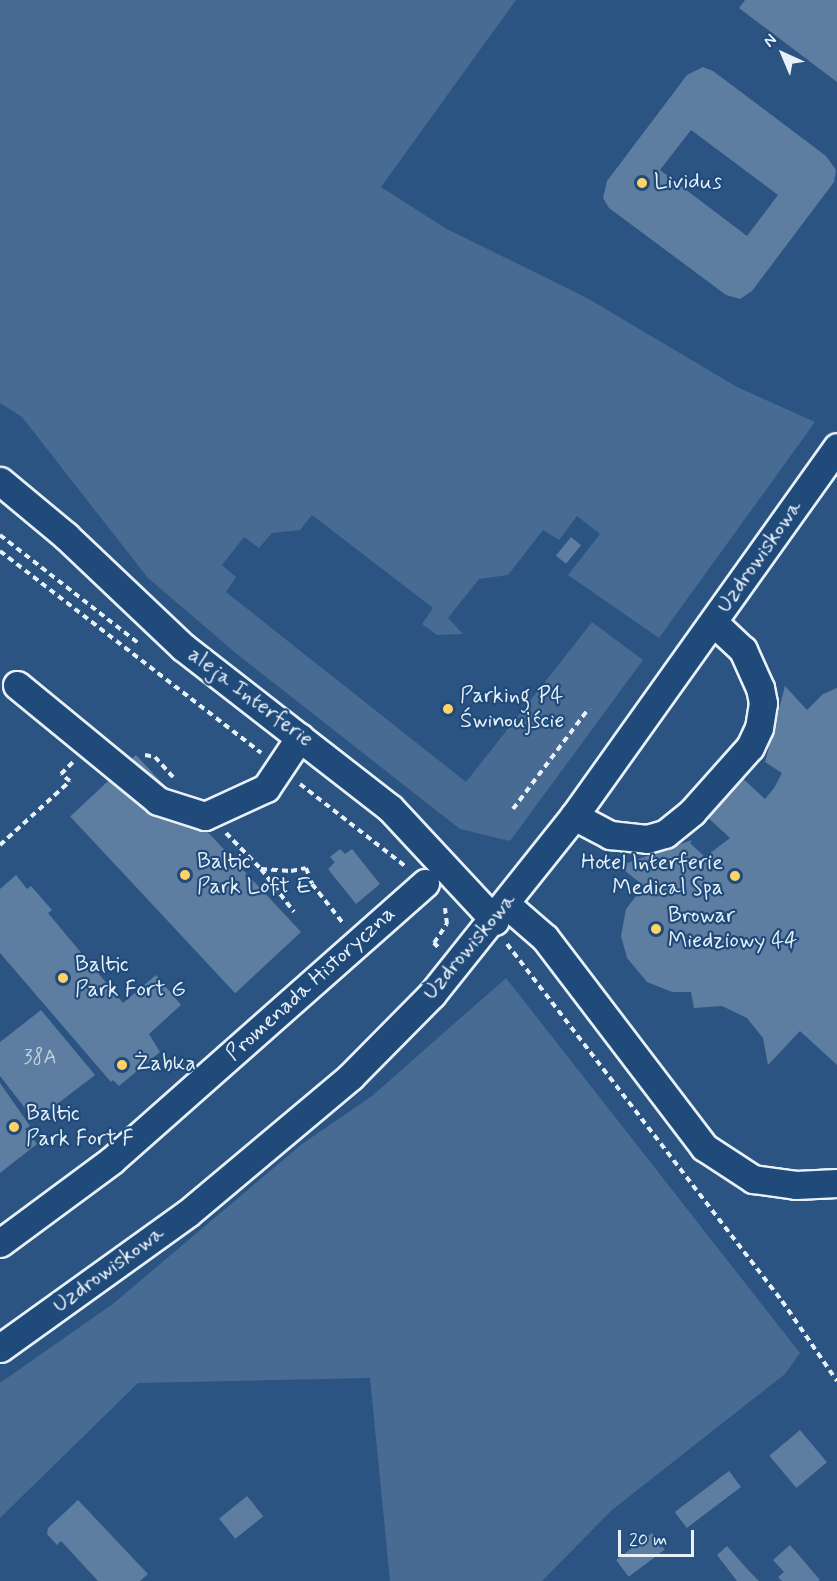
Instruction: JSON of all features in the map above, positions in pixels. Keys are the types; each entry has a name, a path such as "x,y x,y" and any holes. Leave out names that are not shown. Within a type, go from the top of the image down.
{"street":[{"name":"Uzdrowiskowa","path":"0,1348 188,1213 350,1077 501,921 837,447"},
{"name":"aleja Interferie","path":"0,481 66,536 183,647 300,737 414,830 501,921 545,938 704,1147 753,1179 796,1185 837,1184"},
{"path":"574,816 610,835 647,839 665,834 692,812 750,747 759,728 763,703 760,688 743,650 714,623"},
{"path":"17,685 158,801 205,816 266,788 300,737"},
{"name":"Promenada Historyczna","path":"0,1243 112,1160 425,883"}],"path":[{"path":"0,551 425,883 448,913 443,934 434,943 442,950"},
{"path":"513,809 589,708"},
{"path":"261,869 291,871 306,868 312,884 359,941"},
{"path":"501,921 782,1301 837,1380"}],"shaded area":[{"path":"0,0 516,0 381,187 445,228 587,298 737,387 815,422 659,638 568,575 600,534 577,516 559,540 543,530 508,575 479,579 448,618 463,634 437,635 422,624 433,608 312,515 300,530 272,533 259,548 244,537 222,565 236,577 226,592 466,782 592,622 643,660 510,841 460,829 238,655 148,578 22,417 0,403"},
{"path":"506,978 800,1353 785,1374 612,1510 542,1581 390,1581 370,1378 138,1383 0,1518 0,1383 114,1303 302,1144 372,1096"}],"building":[{"path":"745,0 837,0 837,82 739,8"},
{"name":"Lividus","path":"703,67 713,71 826,156 836,170 834,182 752,291 740,299 726,295 609,208 603,198 607,181 687,75","holes":["691,130 778,195 747,236 660,170"]},
{"path":"571,537 581,545 566,564 556,556"},
{"name":"Hotel Interferie Medical Spa","path":"785,686 807,710 823,694 837,688 837,1065 800,1031 768,1065 763,1038 747,1018 722,1006 694,1008 691,992 672,992 647,982 627,958 621,936 626,909 644,886 619,866 692,840 690,843 705,857 730,838 692,803 728,765 765,799 774,788 782,773 765,762"},
{"name":"Baltic Park Loft E","path":"136,755 301,932 235,993 70,816"},
{"path":"340,849 345,854 352,849 380,884 356,904 328,869 335,862 330,857"},
{"name":"Baltic Park Fort G","path":"16,875 27,889 31,886 52,910 48,913 123,1003 156,975 181,1005 149,1034 160,1052 119,1086 113,1080 111,1082 0,953 0,889"},
{"path":"41,1010 95,1075 35,1121 0,1076 0,1042"},
{"name":"Baltic Park Fort F","path":"0,1083 30,1126 25,1129 37,1144 0,1173"},
{"path":"800,1430 827,1462 796,1488 769,1456"},
{"path":"729,1471 741,1487 687,1528 675,1512"},
{"path":"247,1496 263,1516 235,1539 219,1519"},
{"path":"78,1500 148,1574 140,1581 98,1581 61,1541 57,1545 47,1534 48,1528"},
{"path":"652,1533 665,1550 629,1577 616,1560"},
{"path":"790,1545 820,1580 782,1581 778,1577 784,1572 773,1560"},
{"path":"727,1546 759,1581 737,1581 717,1555"}],"place":[{"name":"Lividus","path":"642,183"},
{"name":"Parking P4 Świnoujście","path":"448,709"},
{"name":"Baltic Park Loft E","path":"185,875"},
{"name":"Hotel Interferie Medical Spa","path":"735,876"},
{"name":"Browar Miedziowy 44","path":"656,929"},
{"name":"Baltic Park Fort G","path":"63,978"},
{"name":"Żabka","path":"122,1065"},
{"name":"Baltic Park Fort F","path":"14,1127"}]}
